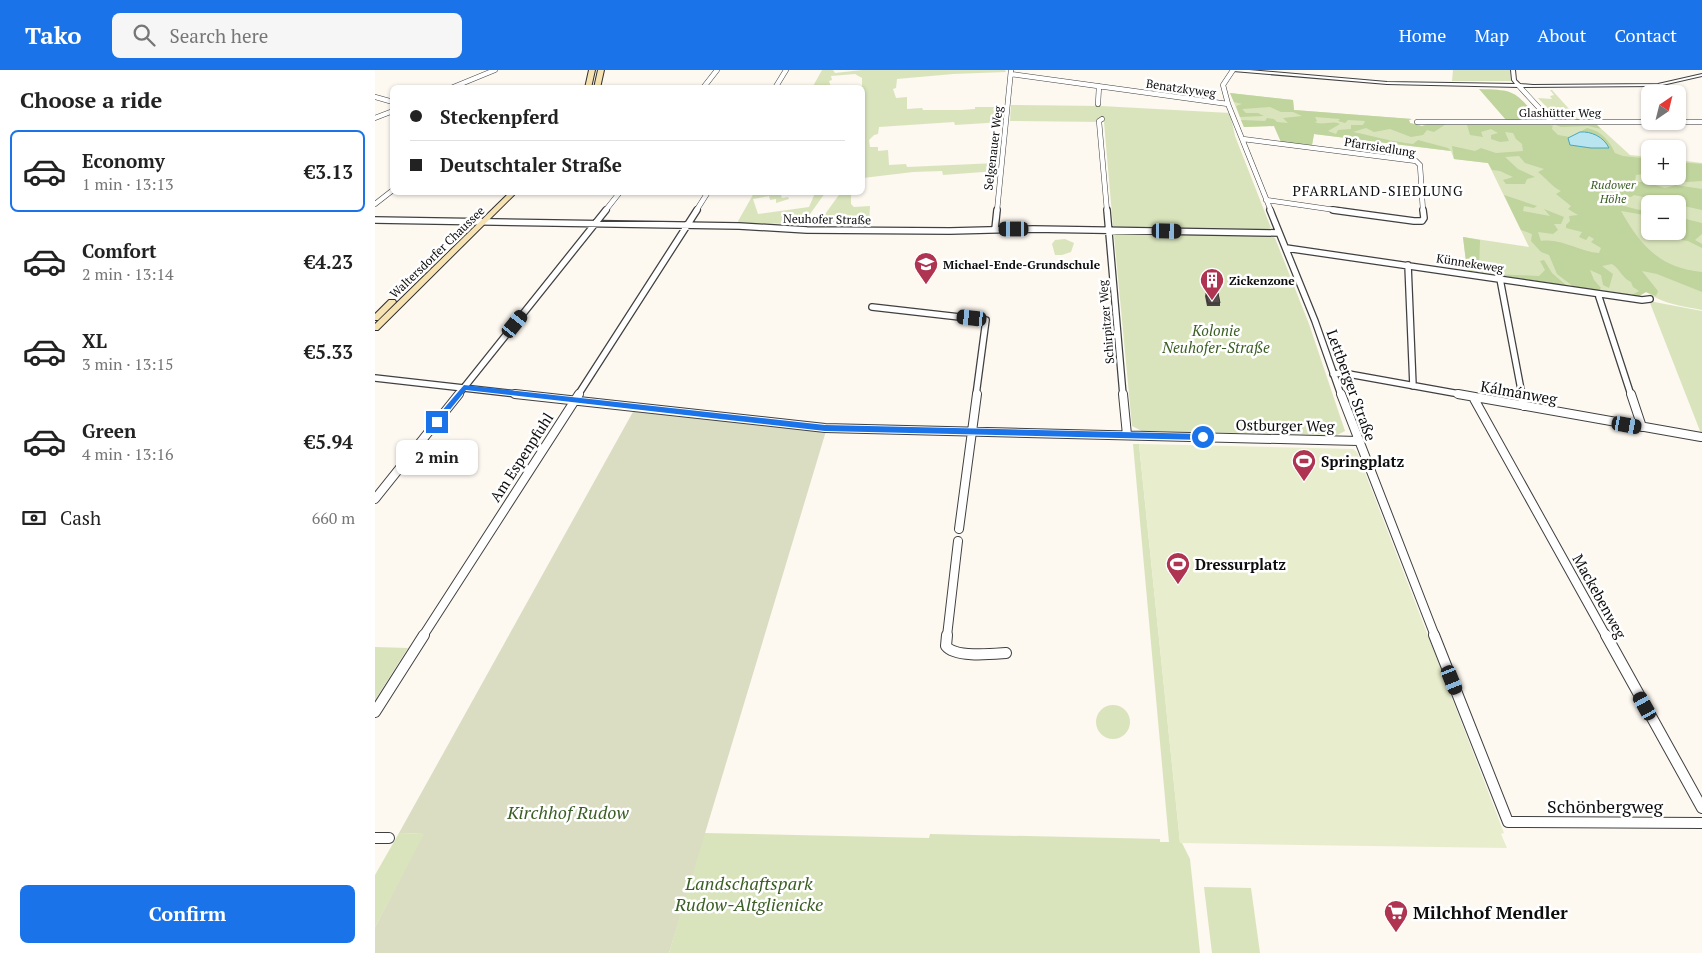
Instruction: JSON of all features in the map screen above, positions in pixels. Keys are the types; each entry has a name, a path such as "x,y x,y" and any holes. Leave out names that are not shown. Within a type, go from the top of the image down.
{"main road":[{"path":"590,85 592,70"},
{"path":"591,77 600,73"},
{"name":"Waltersdorfer Chaussee","path":"375,328 480,222 503,195"},
{"name":"Waltersdorfer Chaussee","path":"375,318 511,195"}],"street":[{"path":"458,85 495,70"},
{"path":"705,85 717,70"},
{"path":"777,85 786,70"},
{"path":"1233,70 1370,82 1519,86 1658,85 1702,75"},
{"name":"Lettberger Straße","path":"1233,70 1223,88 1228,104 1286,248 1358,441 1508,822"},
{"path":"1513,70 1514,80 1552,122"},
{"name":"Benatzkyweg","path":"1011,72 1228,104"},
{"name":"Selgenauer Weg","path":"995,229 1011,72"},
{"path":"1098,104 1099,86"},
{"path":"375,97 390,101"},
{"path":"375,118 390,112"},
{"name":"Schirpitzer Weg","path":"1102,119 1099,122 1127,435"},
{"name":"Glashütter Weg","path":"1417,122 1702,122"},
{"name":"Pfarrsiedlung","path":"1243,139 1416,161 1420,165 1424,218 1414,221 1266,200"},
{"path":"375,204 390,192"},
{"path":"375,498 617,195"},
{"name":"Am Espenpfuhl","path":"375,712 706,195"},
{"name":"Neuhofer Straße","path":"375,220 687,225 813,230 950,231 995,229 1279,233"},
{"name":"Künnekeweg","path":"1286,248 1598,294 1642,300 1650,299"},
{"path":"1408,265 1413,386"},
{"path":"1500,279 1524,406"},
{"path":"1598,294 1642,427"},
{"path":"872,308 986,320 959,529"},
{"name":"Kálmánweg","path":"1333,374 1343,374 1701,437"},
{"name":"Ostburger Weg","path":"375,378 825,428 1358,441"},
{"name":"Mackebenweg","path":"1473,397 1702,808"},
{"path":"958,541 947,647 950,650 967,653 1006,653"},
{"name":"Schönbergweg","path":"1508,822 1702,823"},
{"path":"375,838 389,838"}],"green space":[{"path":"822,70 833,70 835,73 862,70 1005,70 1006,72 897,79 896,88 893,89 896,98 907,97 907,109 961,110 975,109 975,107 1004,107 1003,122 955,125 954,122 879,127 878,134 869,140 870,147 878,147 878,151 888,150 889,165 906,164 907,167 997,163 996,171 943,175 942,171 913,172 865,178 865,85 862,85 862,78 855,74 831,76 832,80 829,81 830,85 814,85"},
{"path":"1453,70 1510,70 1511,81 1452,81"},
{"path":"1479,89 1508,91 1519,97 1539,118 1537,120 1506,120"},
{"path":"1550,90 1579,120 1557,118 1538,98 1552,99 1550,96 1554,95"},
{"name":"Rudower Höhe","path":"1230,93 1293,100 1294,110 1412,119 1409,120 1410,123 1422,126 1431,123 1596,124 1630,155 1641,156 1641,185 1686,185 1686,161 1702,163 1702,310 1666,302 1646,292 1639,296 1467,270 1463,237 1529,247 1488,163 1454,159 1451,151 1314,134 1312,145 1281,142 1274,126 1244,127"},
{"path":"1230,93 1293,100 1294,110 1412,119 1409,120 1410,123 1422,126 1431,123 1446,124 1434,132 1427,130 1423,135 1411,137 1390,129 1374,132 1366,128 1353,132 1413,144 1418,140 1448,148 1451,151 1314,134 1312,145 1281,142 1274,126 1244,127 1241,120 1265,121 1267,118 1274,119 1277,122 1288,123 1283,118 1302,116 1293,112 1281,112 1270,107 1242,109 1246,113 1258,113 1264,116 1240,117 1236,106 1242,104 1234,102","holes":["1315,117 1340,119 1338,121 1345,123 1348,120 1365,121 1363,125 1351,125 1351,129 1338,130 1336,134 1328,131 1340,124 1315,122 1317,121"]},
{"path":"1011,105 1101,106 1230,113 1235,136 1271,228 1268,230 1116,228 1113,226 1104,122 1010,121"},
{"path":"1553,124 1552,129 1558,135 1570,137 1570,144 1585,147 1585,131 1580,132 1587,128 1596,131 1604,137 1615,153 1641,158 1641,174 1636,175 1635,182 1641,182 1641,185 1656,185 1665,188 1676,185 1702,189 1702,210 1686,206 1686,195 1641,195 1641,197 1634,195 1631,197 1622,196 1619,191 1606,187 1604,190 1619,203 1641,210 1641,214 1621,211 1636,235 1653,253 1674,266 1702,272 1702,292 1657,274 1642,271 1658,291 1656,296 1646,292 1639,296 1632,295 1639,291 1612,264 1602,266 1613,274 1609,288 1603,285 1601,275 1590,270 1594,280 1601,288 1598,291 1574,287 1557,274 1549,255 1541,252 1531,241 1532,234 1521,230 1504,195 1537,206 1534,208 1524,206 1523,211 1550,216 1544,209 1564,217 1561,224 1554,224 1558,230 1553,234 1538,232 1541,241 1556,241 1599,253 1601,248 1591,242 1594,239 1589,236 1586,240 1579,237 1582,232 1566,228 1570,221 1569,216 1578,215 1568,209 1571,206 1556,194 1561,191 1538,172 1544,169 1525,163 1519,156 1505,157 1518,169 1535,177 1527,179 1525,184 1506,184 1503,180 1513,177 1500,171 1492,170 1488,163 1454,159 1452,146 1475,151 1481,148 1496,153 1523,151 1522,144 1513,133 1505,132 1509,141 1500,142 1491,139 1491,135 1498,133 1491,129 1481,132 1483,137 1470,135 1467,125"},
{"path":"1554,124 1596,124 1601,129 1588,126 1561,127"},
{"path":"1686,163 1702,164 1702,181 1687,182"},
{"path":"753,195 781,195 782,198 788,197 789,199 776,203 776,199 770,200 769,196 753,199 758,214 809,207 814,195 824,195 803,224 737,223"},
{"path":"839,195 851,195 851,204 854,207 870,206 869,225 818,224"},
{"path":"1686,219 1702,223 1702,234 1695,240 1702,244 1702,248 1682,240 1686,240"},
{"name":"Kolonie Neuhofer-Straße","path":"1118,233 1270,235 1275,238 1309,324 1345,431 1337,435 1142,431 1132,426 1114,235"},
{"path":"1463,237 1480,240 1479,271 1492,274 1467,270"},
{"path":"1065,239 1074,243 1071,252 1055,255 1052,244 1055,240"},
{"path":"1544,260 1552,273 1567,286 1492,274 1539,276 1545,270 1540,261"},
{"path":"1649,301 1702,311 1702,436 1650,303"},
{"name":"Kirchhof Rudow","path":"634,410 826,431 669,953 375,953 375,927 424,834 399,833"},
{"name":"Landschaftspark Rudow-Altglienicke","path":"1133,444 1139,444 1180,842 1317,842 1182,843 1190,859 1200,953 669,953 704,833 929,838 930,834 1160,839 1160,842 1169,842"},
{"path":"1139,444 1353,449 1357,452 1504,833 1501,834 1507,848 1180,843"},
{"path":"375,647 408,648 375,700"},
{"path":"1113,705 1125,710 1130,722 1125,734 1113,739 1101,734 1096,722 1101,710"},
{"path":"399,833 425,834 375,927 375,875"},
{"path":"1204,887 1251,888 1260,953 1212,953"}],"water":[{"path":"1580,132 1597,135 1609,148 1570,145 1568,138"}],"building":[{"path":"1206,293 1218,293 1220,303 1208,303"}],"place":[{"name":"Michael-Ende-Grundschule","path":"926,285"},
{"name":"Zickenzone","path":"1212,301"},
{"name":"Springplatz","path":"1304,482"},
{"name":"Dressurplatz","path":"1178,585"},
{"name":"Milchhof Mendler","path":"1396,933"}],"district":[{"name":"PFARRLAND-SIEDLUNG","path":"1378,190"}],"route":[{"path":"437,422 464,388 825,428 1203,437"}]}
